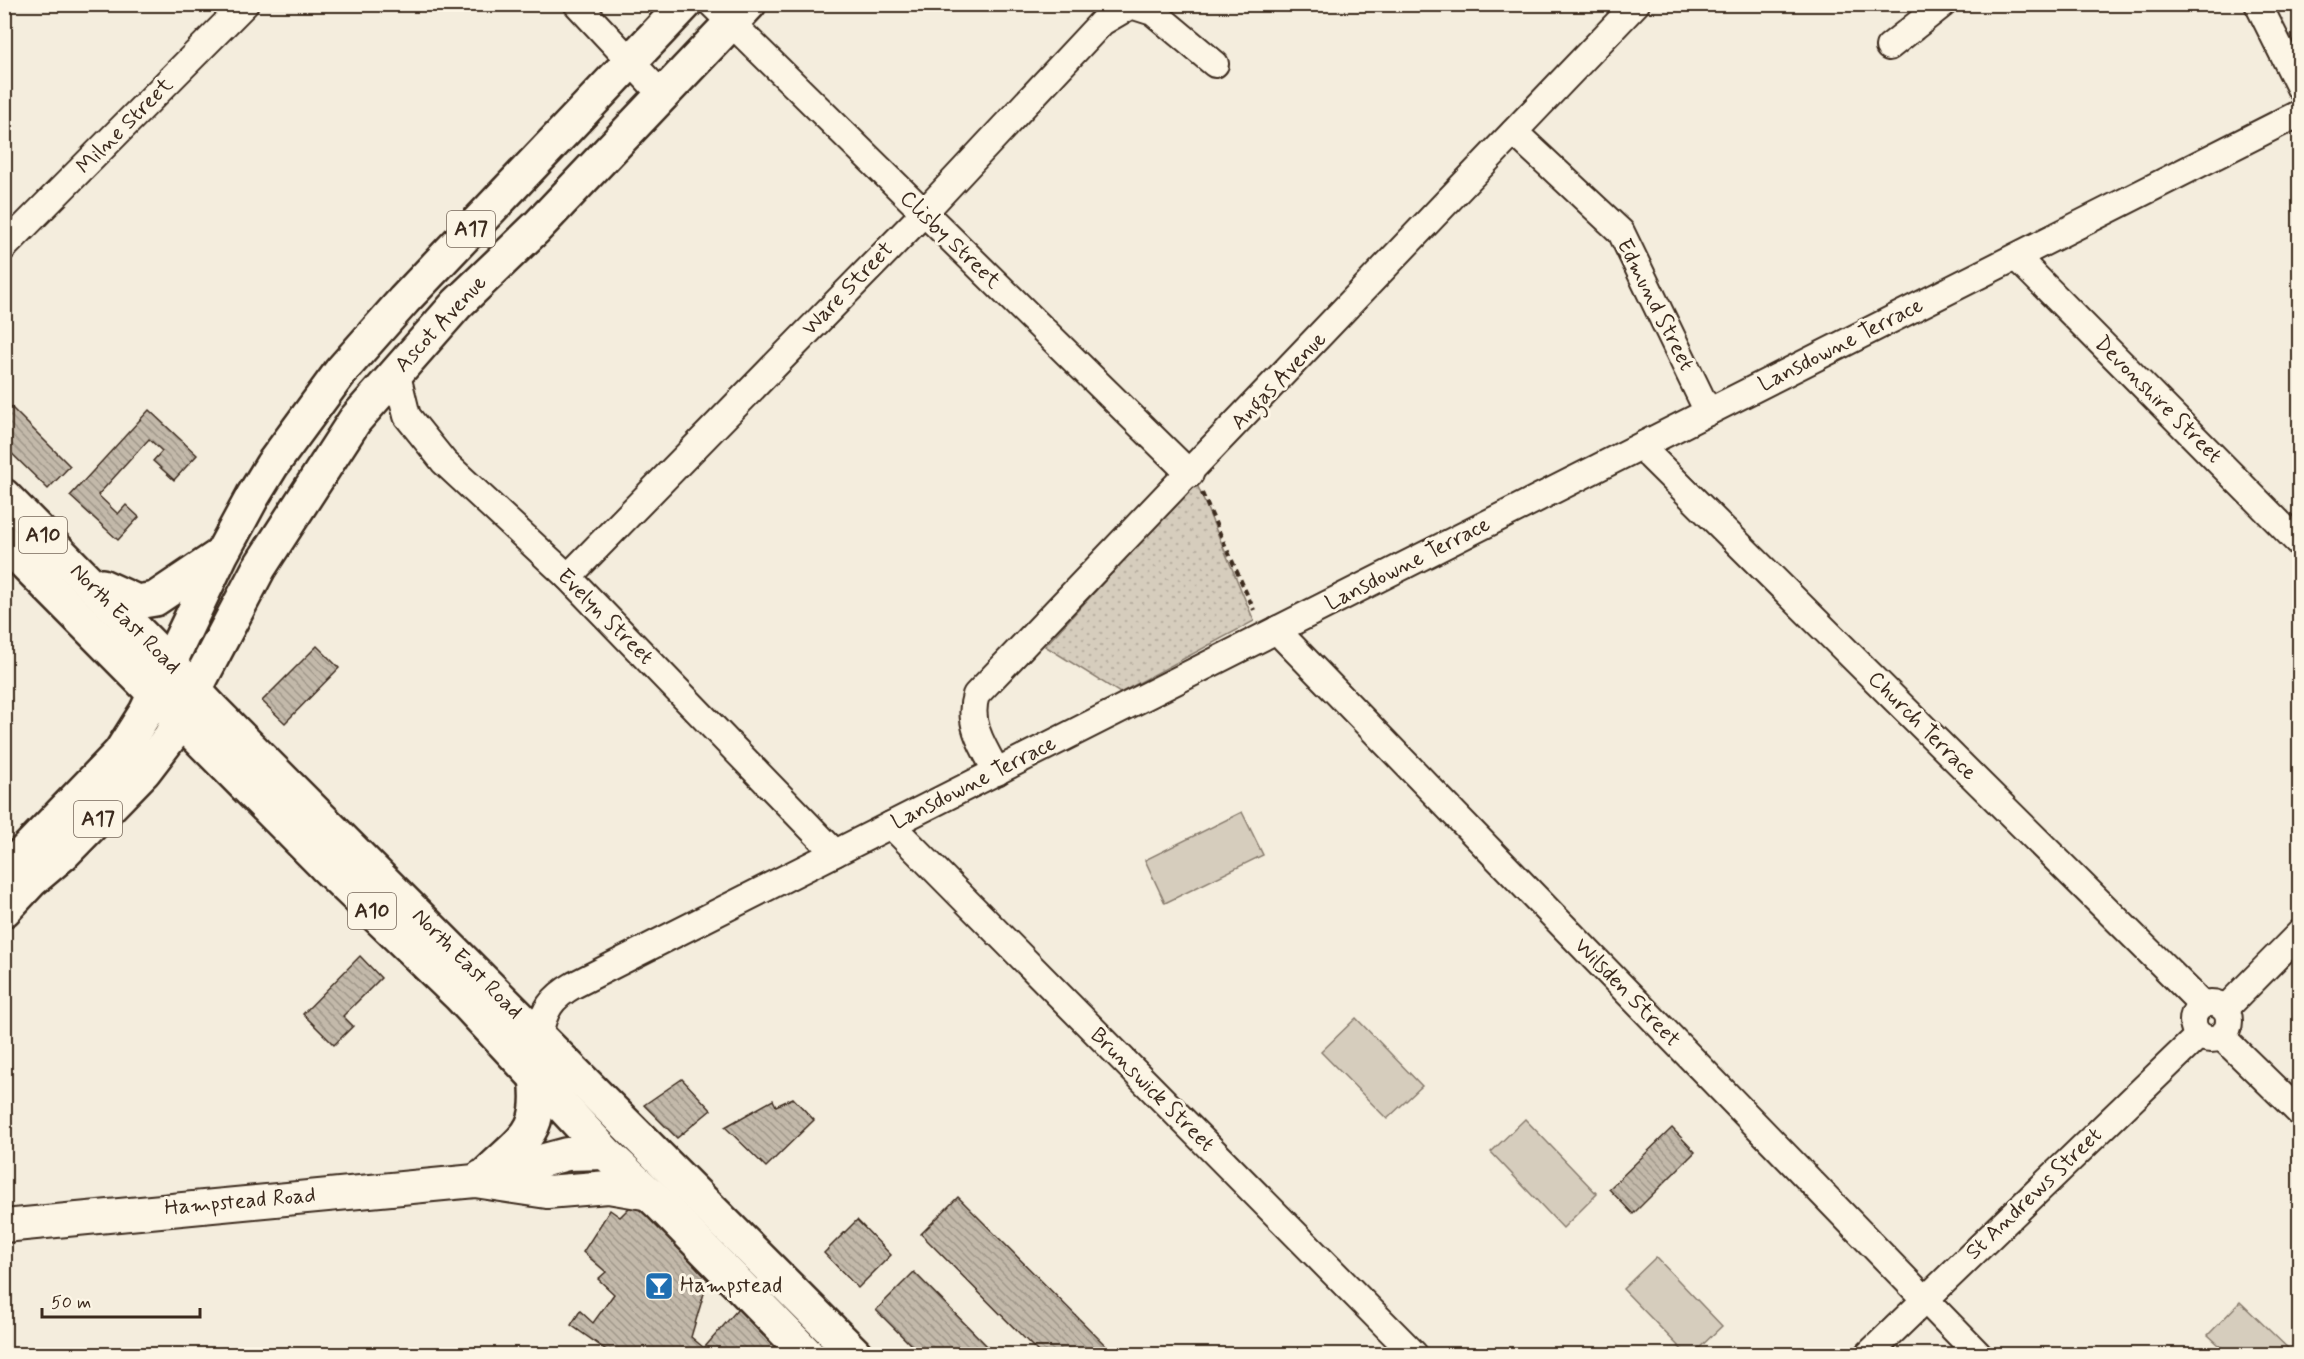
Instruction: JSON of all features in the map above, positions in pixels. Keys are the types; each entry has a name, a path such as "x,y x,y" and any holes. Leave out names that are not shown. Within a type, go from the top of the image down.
{"highway":[{"name":"Ascot Avenue","path":"168,662 221,555 272,465 341,371 404,300 685,4"},
{"name":"Ascot Avenue","path":"188,704 236,609 291,516 355,420 457,304 536,228 662,95 730,11"},
{"name":"North East Road","path":"4,496 168,662 188,704 324,865 459,995 606,1153 650,1194 807,1354"},
{"name":"North East Road","path":"4,542 154,693 188,704 539,1035 855,1354"},
{"path":"82,575 130,600 143,602 166,594 221,555"},
{"name":"A17","path":"4,873 111,764 146,712 168,662"},
{"name":"A17","path":"4,910 144,771 170,737 188,704"},
{"path":"481,1177 533,1128 539,1108 536,1077"},
{"path":"606,1153 630,1155 665,1163"}],"main road":[{"name":"Hampstead Road","path":"4,1226 481,1177 567,1154 606,1153"},
{"name":"Hampstead Road","path":"481,1177 547,1192 608,1187 650,1194"}],"street":[{"name":"Milne Street","path":"4,247 245,4"},
{"path":"577,4 662,95"},
{"name":"Angas Avenue","path":"997,772 975,727 971,710 976,695 1197,478 1514,132 1636,4"},
{"path":"1889,47 1943,4"},
{"path":"2258,4 2300,88"},
{"path":"1131,5 1153,12 1215,63"},
{"name":"Ware Street","path":"568,577 923,213 1102,22 1131,5"},
{"name":"Clisby Street","path":"730,11 923,213 1197,478"},
{"name":"Lansdowne Terrace","path":"539,1035 546,1007 559,994 2300,113"},
{"name":"Edmund Street","path":"1514,132 1620,232 1708,412"},
{"name":"Devonshire Street","path":"2016,257 2300,543"},
{"name":"Evelyn Street","path":"396,371 407,416 444,462 568,577 835,853"},
{"name":"Church Terrace","path":"1645,444 1651,457 2214,1007"},
{"name":"Wilsden Street","path":"1278,629 1923,1300 1978,1354"},
{"name":"Brunswick Street","path":"891,825 1414,1354"},
{"path":"2300,933 2214,1007 2193,1017 2195,1030 2210,1036 2300,1113"},
{"name":"St Andrews Street","path":"1869,1354 1923,1300 2210,1036"}],"path":[{"path":"1197,478 1254,610"}],"shaded area":[{"path":"1196,482 1254,621 1120,693 1045,646"},
{"path":"1242,812 1263,855 1165,903 1145,860"},
{"path":"1356,1018 1422,1086 1387,1119 1321,1052"},
{"path":"1525,1119 1597,1194 1563,1228 1491,1152"},
{"path":"1656,1257 1722,1326 1693,1354 1686,1354 1623,1289"},
{"path":"2240,1302 2294,1354 2229,1354 2208,1335"}],"building":[{"path":"4,400 70,466 48,489 4,446"},
{"path":"149,410 197,455 174,480 153,461 162,451 149,439 98,495 118,514 126,505 139,517 118,540 70,496"},
{"path":"317,646 339,668 285,723 262,701"},
{"path":"360,956 381,978 343,1016 353,1026 334,1045 303,1014"},
{"path":"682,1079 711,1110 677,1138 644,1105"},
{"path":"793,1098 814,1120 766,1167 725,1127 773,1100 776,1106"},
{"path":"1672,1128 1695,1152 1633,1214 1609,1189"},
{"path":"958,1197 1114,1354 1040,1354 921,1234"},
{"path":"637,1200 681,1245 679,1248 708,1280 691,1337 704,1348 738,1309 775,1347 768,1354 612,1354 571,1325 580,1311 593,1323 614,1294 598,1279 606,1272 583,1252 610,1210 620,1217"},
{"path":"857,1220 891,1255 858,1288 824,1253"},
{"path":"914,1272 995,1354 920,1354 876,1310"}],"place":[{"name":"Hampstead","path":"659,1286"}]}
